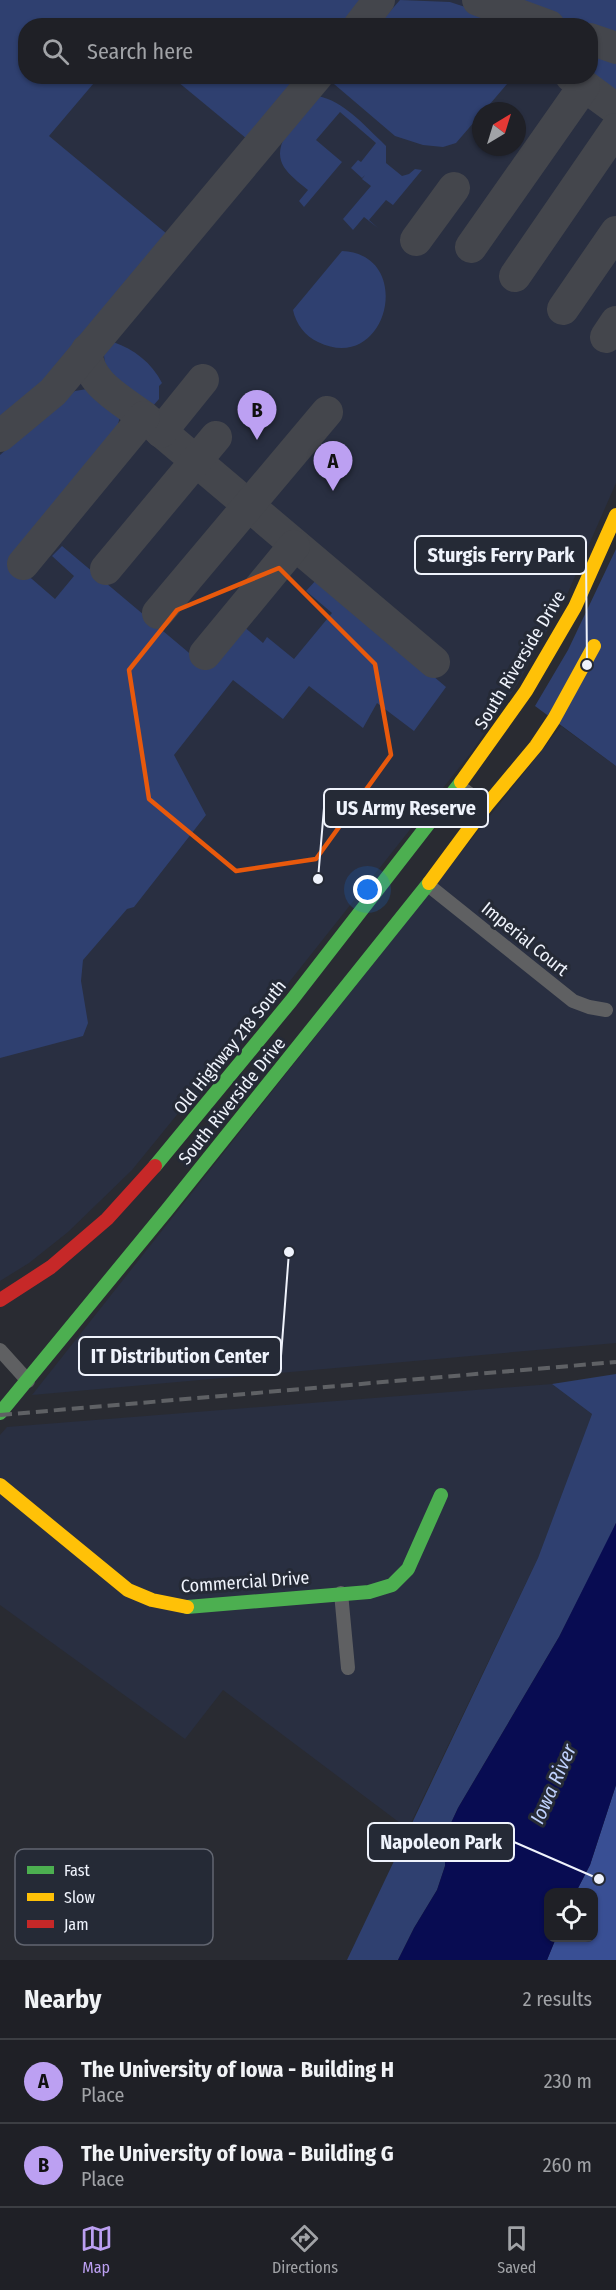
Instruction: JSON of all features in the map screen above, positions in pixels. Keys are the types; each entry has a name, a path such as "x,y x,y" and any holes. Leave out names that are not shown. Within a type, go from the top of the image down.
{"street":[{"name":"South Riverside Drive","path":"459,786 483,754 546,656 574,607 616,515"},
{"name":"South Riverside Drive","path":"0,1413 428,885 486,807 536,746 554,719 594,646"},
{"path":"459,786 486,807"},
{"name":"Old Highway 218 South","path":"0,1300 78,1245 134,1191 196,1119 291,1001 459,786"},
{"name":"Imperial Court","path":"428,885 573,1001 606,1010"},
{"path":"0,1350 28,1381"},
{"name":"Commercial Drive","path":"0,1485 128,1590 152,1600 189,1607 381,1590 400,1578 411,1564 441,1495"},
{"path":"341,1593 348,1668"}],"highlighted area":[{"path":"279,568 375,664 391,755 316,859 236,871 149,799 129,670 177,610"}],"shaded area":[{"path":"0,0 616,0 616,483 566,597 517,685 470,754 194,1102 180,1111 132,1170 68,1232 29,1263 0,1281"},
{"path":"0,0 360,0 347,18 18,18 18,84 93,84 49,136 167,234 40,385 0,420"},
{"path":"400,0 450,2 499,18 384,18"},
{"path":"503,0 616,0 616,39 598,33 598,18 557,18"},
{"path":"598,52 616,58 616,98 597,84"},
{"path":"180,84 294,84 247,139"},
{"path":"334,84 507,84 492,102 472,102 472,124 456,143 443,147 423,145 395,136"},
{"path":"318,96 344,108 386,146 386,163 402,176 415,169 422,170 393,205 386,200 369,220 378,228 364,217 353,230 343,219 371,186 362,179 365,175 362,178 351,168 358,160 361,162 376,143 340,112 316,140 342,162 304,207 299,201 308,190 284,167 280,154 281,145 285,136"},
{"path":"342,251 365,257 379,271 385,290 384,310 376,329 362,343 342,348 318,342 305,333 293,310"},
{"path":"113,342 142,358 158,376 162,383 159,386 159,399 152,407 137,401 112,380 105,367 104,355"},
{"path":"87,389 122,409 117,428 9,559 55,599 74,576 52,556 62,546 207,668 243,626 263,643 267,637 294,659 332,613 306,591 318,578 446,687 414,731 377,703 363,728 309,686 283,719 233,680 174,755 206,815 134,907 127,909 83,960 81,981 88,1023 83,1036 0,1058 0,455 64,399 75,391"},
{"path":"616,549 616,766 535,706 568,650"},
{"path":"561,726 616,766 616,1343 32,1395"},
{"path":"616,1374 616,1523 610,1537 559,1637 458,1808 445,1836 445,1866 437,1890 398,1960 347,1960 538,1558 592,1414 552,1384"},
{"path":"552,1384 592,1414 538,1558 408,1829 223,1690 185,1739 0,1605 0,1435 7,1427"},
{"path":"616,1785 616,1960 547,1960 554,1942 598,1942 598,1888 578,1888 590,1865"}],"water":[{"name":"Iowa River","path":"616,1523 616,1785 590,1865 578,1888 544,1888 544,1942 554,1942 547,1960 398,1960 437,1890 445,1866 445,1836 458,1808 559,1637"}],"taxiway":[{"path":"365,18 379,0"},
{"path":"478,0 527,18"},
{"path":"598,42 616,48"},
{"path":"0,436 53,392 310,84"},
{"path":"582,84 616,109"},
{"path":"471,247 584,86"},
{"path":"515,276 616,129"},
{"path":"416,240 454,188"},
{"path":"563,309 616,232"},
{"path":"606,337 616,322"},
{"path":"87,350 92,372 106,389 144,417 434,662"},
{"path":"161,432 203,380"},
{"path":"158,613 327,412"},
{"path":"23,564 144,417"},
{"path":"106,569 216,437"},
{"path":"205,654 294,546"}],"railway":[{"path":"0,1415 616,1362"}],"traffic: fast":[{"path":"155,1166 291,1001 461,782"},
{"path":"0,1413 167,1210 429,883"},
{"path":"187,1607 369,1592 392,1585 408,1569 441,1495"}],"traffic: slow":[{"path":"461,782 526,691 575,607 616,515"},
{"path":"429,883 486,806 536,746 554,719 594,646"},
{"path":"0,1485 128,1590 152,1600 187,1607"}],"traffic: jam":[{"path":"0,1300 51,1267 107,1219 155,1166"}],"place":[{"name":"The University of Iowa - Building G","path":"257,440"},
{"name":"The University of Iowa - Building H","path":"333,491"},
{"name":"Sturgis Ferry Park","path":"587,665"},
{"name":"US Army Reserve","path":"318,879"},
{"name":"IT Distribution Center","path":"289,1252"},
{"name":"Napoleon Park","path":"599,1879"}]}
